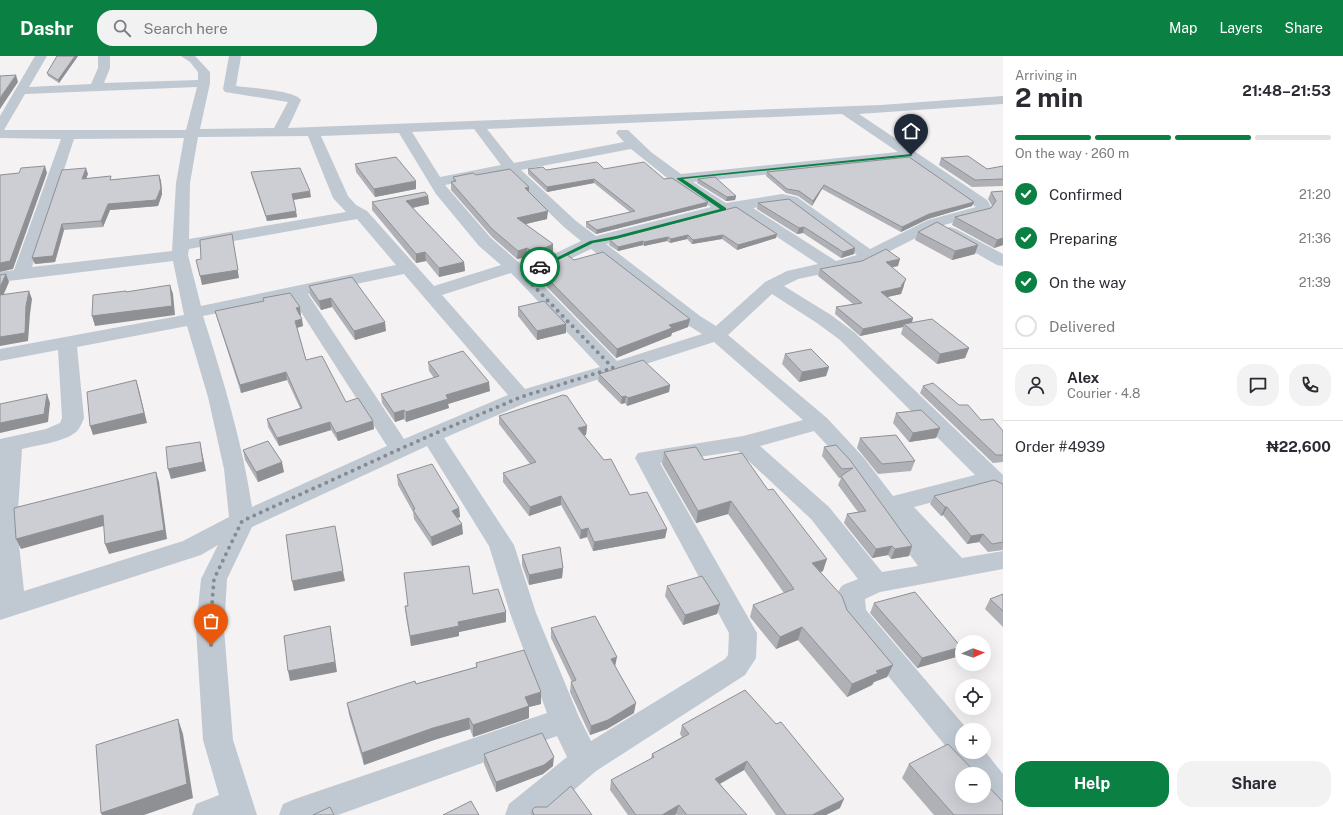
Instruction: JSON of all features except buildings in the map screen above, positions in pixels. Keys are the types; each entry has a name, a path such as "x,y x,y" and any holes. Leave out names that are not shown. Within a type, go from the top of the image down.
{"street":[{"path":"0,127 41,56"},
{"path":"96,86 104,68 104,56"},
{"path":"187,56 194,60 204,72 204,83 192,133 183,182 180,251 194,316 218,397 235,469 242,521 214,579 210,629 218,740 240,809 208,815"},
{"path":"235,56 229,89 287,97 295,100 279,132"},
{"path":"15,75 30,75"},
{"path":"0,102 17,96 96,86 204,83"},
{"path":"0,134 69,135 313,132 846,111 1003,100"},
{"path":"67,342 73,418 69,427 52,435 6,444 6,607 192,548 242,521 431,435 521,397 717,334 771,286 793,275 854,262 934,223 981,211 984,208 982,203 846,111"},
{"path":"613,120 633,144 678,178 832,266"},
{"path":"478,126 510,167 570,224 693,320 717,334 819,423 947,571"},
{"path":"403,128 434,188 485,242 518,271 613,368"},
{"path":"313,132 341,198 361,208 407,268 521,397"},
{"path":"21,274 69,135"},
{"path":"434,188 510,167 633,144"},
{"path":"678,178 911,155"},
{"path":"968,194 989,193"},
{"path":"430,293 518,271 592,242 616,238 731,207 782,199 792,200 869,256"},
{"path":"0,277 180,251 361,208"},
{"path":"934,223 1003,261"},
{"path":"0,355 194,316 297,291 407,268"},
{"path":"771,286 824,319 847,336 998,481"},
{"path":"297,291 400,450"},
{"path":"521,815 585,761 735,667 742,658 744,633 646,458 743,443 819,423"},
{"path":"431,435 501,545 523,614 565,720 585,761"},
{"path":"743,443 820,513 876,583"},
{"path":"947,571 901,506 901,502 998,481"},
{"path":"955,737 854,614 851,603 852,593 876,583 1003,560"},
{"path":"295,815 565,720"},
{"path":"972,759 979,767"},
{"path":"991,783 1003,799"}],"way so far":[{"path":"211,645 210,629 214,579 242,521 431,435 521,397 613,368 523,275 540,267"}],"route":[{"path":"540,267 592,242 616,238 724,209 678,178 911,155"}]}
